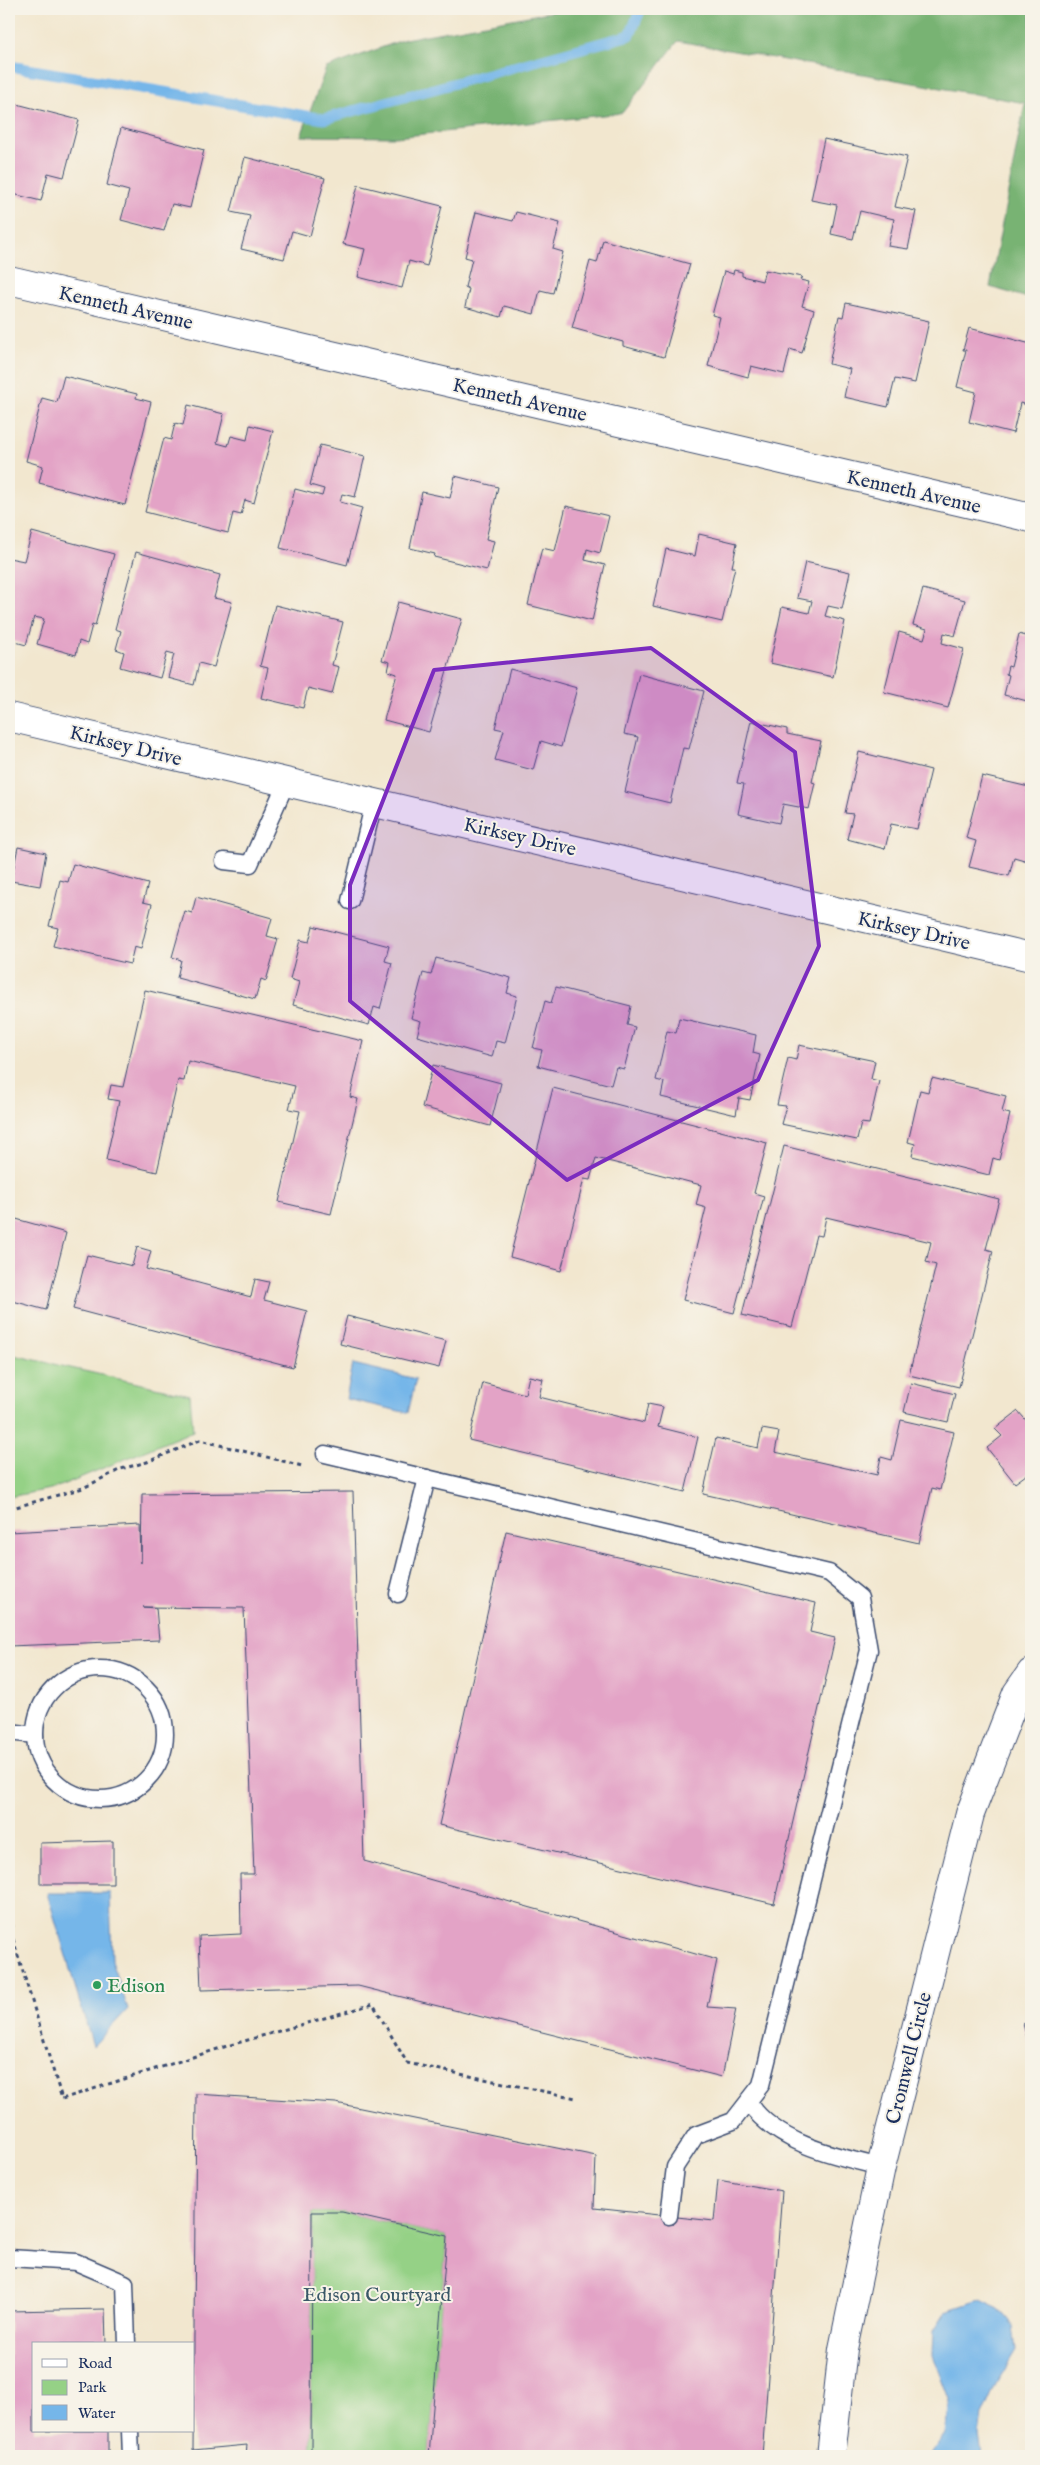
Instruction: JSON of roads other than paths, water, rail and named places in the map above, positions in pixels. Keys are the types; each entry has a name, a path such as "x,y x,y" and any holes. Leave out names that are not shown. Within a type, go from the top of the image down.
{"street":[{"name":"Kenneth Avenue","path":"9,280 1031,518"},
{"name":"Kirksey Drive","path":"9,717 286,784 374,802 1031,957"},
{"name":"Cromwell Circle","path":"830,2456 843,2349 881,2167 970,1814 1017,1693 1031,1673"}],"lane":[{"path":"224,862 250,864 286,784"},
{"path":"350,901 374,802"},
{"path":"325,1454 829,1573 860,1598 869,1650 761,2085 734,2121 696,2135 675,2167 669,2216"},
{"path":"398,1594 427,1478"},
{"path":"101,1668 122,1672 141,1682 158,1704 164,1717 166,1739 161,1761 149,1779 131,1792 110,1800 88,1799 68,1792 50,1777 39,1758 35,1734 37,1715 46,1696 61,1681 80,1671 101,1668"},
{"path":"9,1732 35,1734"},
{"path":"749,2103 758,2117 796,2140 840,2156 881,2167"},
{"path":"9,2258 76,2262 125,2283 127,2342"},
{"path":"130,2432 130,2456"}],"water":[{"path":"353,1364 416,1379 408,1413 346,1399"},
{"name":"Edison","path":"47,1893 110,1893 112,1961 128,2009 93,2046"},
{"path":"980,2300 999,2309 1013,2326 1016,2351 996,2384 982,2416 979,2435 982,2456 929,2456 945,2434 949,2399 933,2356 934,2330 946,2311"}],"waterway":[{"path":"9,66 324,119 630,35 640,11"}],"place":[{"name":"Edison","path":"97,1985"}],"park label":[{"name":"Edison Courtyard","path":"377,2294"}]}
